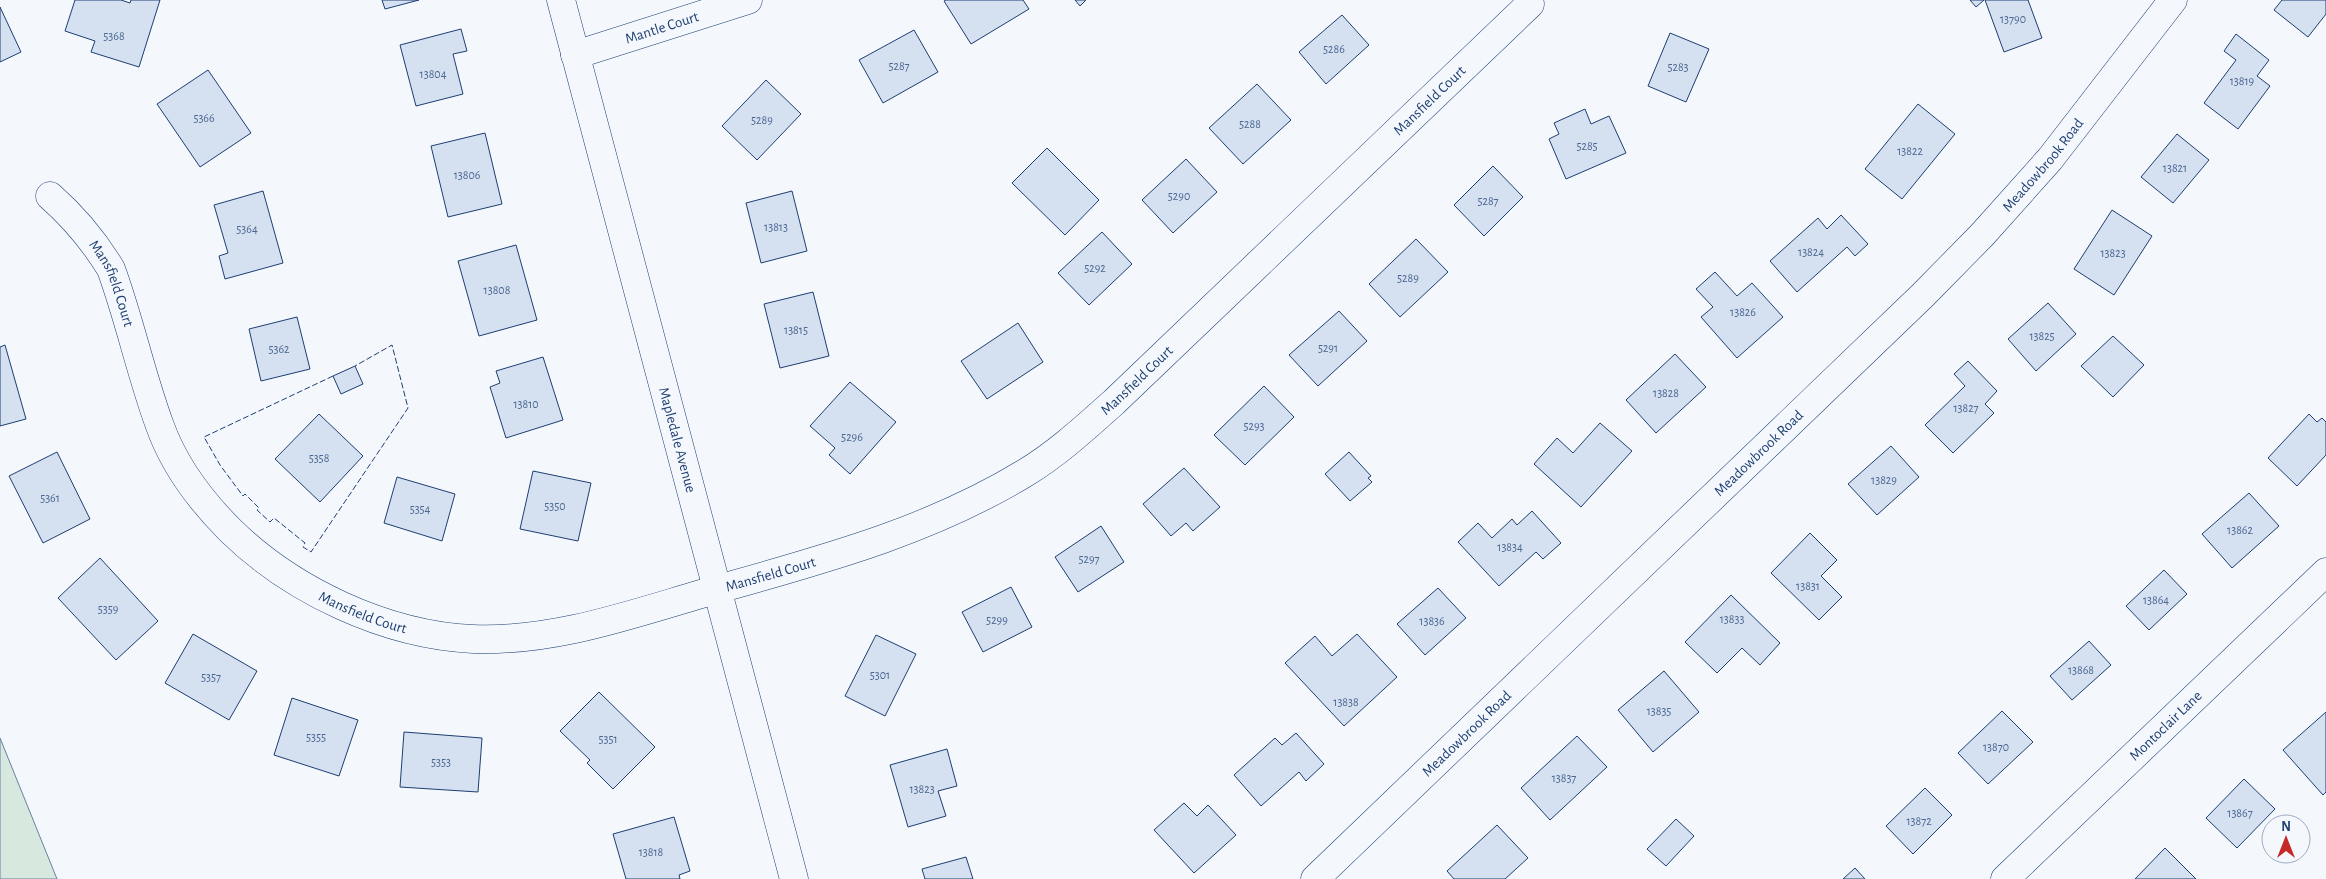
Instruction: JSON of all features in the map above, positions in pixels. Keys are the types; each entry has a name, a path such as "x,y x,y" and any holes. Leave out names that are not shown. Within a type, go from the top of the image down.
{"street":[{"name":"Mapledale Avenue","path":"561,0 794,879"},
{"name":"Mantle Court","path":"575,55 748,0"},
{"name":"Meadowbrook Road","path":"1316,879 1923,295 1982,235 2050,159 2173,0"},
{"name":"Mansfield Court","path":"50,196 74,217 99,249 110,269 160,428 186,477 228,528 270,564 319,595 372,618 427,632 470,638 519,638 574,630 884,540 936,519 1027,472 1061,448 1114,402 1530,4"},
{"name":"Montoclair Lane","path":"2005,879 2326,572"}],"shaded area":[{"path":"0,738 57,879 0,879"}],"building":[{"path":"75,0 121,0 130,3 131,0 160,0 139,67 91,52 95,41 65,31"},
{"path":"382,0 419,0 385,9"},
{"path":"1023,0 1029,9 971,44 944,1"},
{"path":"1075,0 1086,0 1080,6"},
{"path":"1970,0 1984,0 1976,7"},
{"path":"1985,0 2028,0 2042,38 2004,52"},
{"path":"2282,0 2326,0 2326,14 2308,37 2274,10"},
{"path":"0,7 21,52 0,62"},
{"path":"1342,15 1369,45 1326,84 1299,52"},
{"path":"461,29 467,51 453,54 463,94 416,106 400,45"},
{"path":"914,30 938,72 883,103 859,60"},
{"path":"1670,33 1709,49 1686,102 1648,86"},
{"path":"2236,34 2269,60 2257,76 2270,86 2238,129 2204,103 2236,60 2224,51"},
{"path":"208,70 251,133 200,167 157,104"},
{"path":"766,80 801,114 757,160 722,126"},
{"path":"1257,84 1291,120 1243,164 1209,128"},
{"path":"1918,104 1955,134 1902,199 1865,169"},
{"path":"1585,109 1591,124 1609,116 1626,153 1566,179 1549,139 1559,134 1554,123"},
{"path":"485,133 502,204 448,217 431,146"},
{"path":"2177,134 2209,160 2173,203 2141,177"},
{"path":"1047,148 1099,200 1065,235 1012,183"},
{"path":"1186,159 1217,192 1173,233 1142,200"},
{"path":"1493,166 1523,197 1484,236 1454,205"},
{"path":"263,191 283,263 225,279 219,256 228,253 214,205"},
{"path":"792,191 807,251 761,263 746,203"},
{"path":"2112,210 2152,236 2114,295 2074,269"},
{"path":"1841,215 1868,244 1855,256 1847,247 1797,292 1770,261 1818,218 1827,229"},
{"path":"1102,232 1132,264 1089,305 1058,273"},
{"path":"1416,239 1448,272 1400,317 1369,284"},
{"path":"516,245 537,320 479,336 458,261"},
{"path":"1715,272 1737,296 1752,283 1783,317 1737,358 1701,317 1713,307 1696,289"},
{"path":"813,292 829,356 780,368 764,304"},
{"path":"2048,303 2076,334 2036,371 2008,339"},
{"path":"1339,311 1367,341 1318,386 1289,355"},
{"path":"297,317 310,369 261,381 249,329"},
{"path":"1018,323 1043,362 987,399 961,361"},
{"path":"2113,336 2144,365 2113,397 2081,366"},
{"path":"5,345 26,419 0,426 0,347"},
{"path":"1675,354 1706,387 1656,433 1626,400"},
{"path":"543,357 563,420 506,438 490,387 500,383 496,371"},
{"path":"1968,361 1997,391 1985,404 1994,413 1953,453 1925,425 1965,386 1954,374"},
{"path":"355,366 363,384 341,394 333,376"},
{"path":"850,382 896,422 850,474 829,455 835,448 810,426"},
{"path":"1264,386 1294,417 1245,465 1214,435"},
{"path":"319,414 363,456 320,502 275,459"},
{"path":"2309,414 2317,422 2322,418 2326,422 2326,455 2297,486 2268,458"},
{"path":"1600,423 1632,451 1581,507 1534,464 1557,438 1573,453"},
{"path":"1891,446 1919,477 1877,515 1848,484"},
{"path":"57,452 90,519 43,543 9,476"},
{"path":"1349,452 1371,476 1368,478 1372,482 1350,501 1325,474"},
{"path":"1184,468 1220,507 1193,531 1186,523 1171,536 1143,504"},
{"path":"533,471 591,483 578,541 520,529"},
{"path":"397,477 455,494 442,541 384,523"},
{"path":"2249,493 2279,526 2232,568 2202,534"},
{"path":"1532,511 1561,543 1543,559 1536,552 1499,586 1458,542 1478,523 1492,538 1512,519 1517,525"},
{"path":"1101,526 1124,562 1078,592 1055,557"},
{"path":"1810,533 1837,560 1821,576 1842,597 1819,620 1771,573"},
{"path":"100,558 158,621 116,660 58,598"},
{"path":"2164,570 2187,594 2149,630 2126,606"},
{"path":"1011,587 1032,627 983,652 962,612"},
{"path":"1438,588 1466,618 1425,655 1397,624"},
{"path":"1731,595 1780,643 1760,665 1742,648 1717,673 1685,642"},
{"path":"193,634 257,671 229,720 165,683"},
{"path":"1357,634 1397,677 1344,726 1285,663 1315,636 1332,656"},
{"path":"876,635 916,654 885,716 845,696"},
{"path":"2089,641 2111,665 2072,700 2050,676"},
{"path":"1664,671 1699,712 1653,752 1618,710"},
{"path":"599,692 655,747 613,789 587,763 590,760 560,731"},
{"path":"292,698 358,720 339,776 274,755"},
{"path":"2002,711 2033,742 1988,784 1958,753"},
{"path":"2326,712 2326,792 2323,795 2283,750"},
{"path":"404,732 482,738 478,792 400,787"},
{"path":"1296,733 1324,764 1306,781 1299,772 1261,806 1234,775 1275,738 1282,745"},
{"path":"1577,736 1607,767 1550,820 1521,788"},
{"path":"947,749 957,786 938,791 946,816 908,827 890,765"},
{"path":"2244,779 2275,809 2270,814 2261,814 2261,823 2237,848 2206,818"},
{"path":"1925,788 1952,815 1913,854 1886,826"},
{"path":"1184,803 1197,816 1208,805 1236,835 1194,873 1154,830"},
{"path":"674,817 690,871 679,875 680,879 626,879 613,834"},
{"path":"1676,819 1694,836 1666,866 1647,849"},
{"path":"1497,825 1528,858 1505,879 1454,879 1447,871"},
{"path":"2165,848 2196,879 2135,879"},
{"path":"966,857 973,879 925,879 922,869"},
{"path":"1855,868 1865,879 1843,879"}],"fence":[{"path":"333,376 204,437 220,465 243,496 245,494 259,508 257,510 270,522 274,518 305,543 303,547 311,552 408,408 392,345 355,366"}]}
